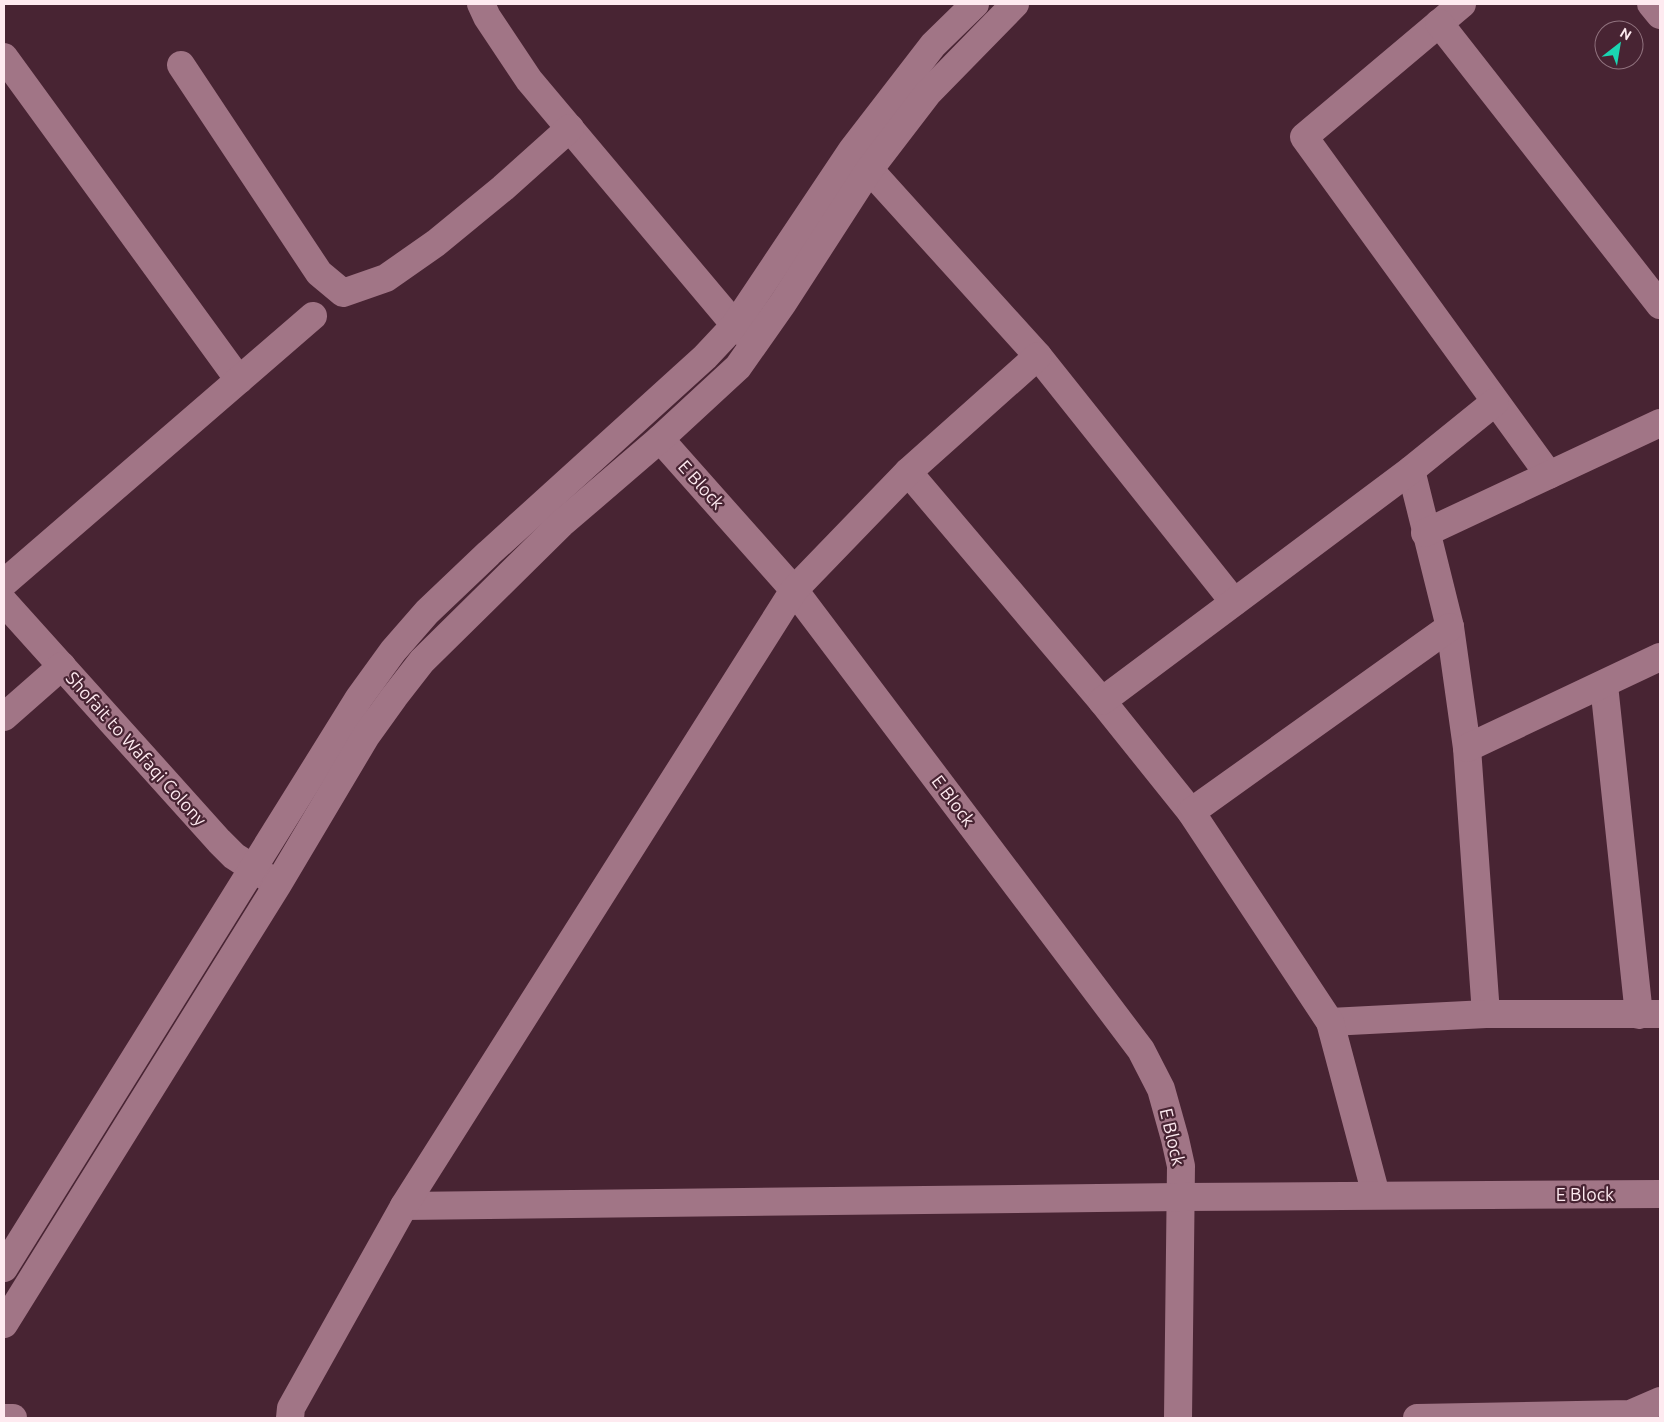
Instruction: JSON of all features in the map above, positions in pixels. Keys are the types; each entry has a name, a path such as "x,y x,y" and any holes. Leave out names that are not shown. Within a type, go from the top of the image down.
{"street":[{"path":"4,1324 278,884 366,736 422,661 561,524 660,439 738,367 783,303 861,160 933,45 975,4"},
{"path":"4,1268 359,698 393,651 427,612 489,553 705,357 735,325 861,160 1015,4"},
{"path":"1462,4 1304,136 1549,475"},
{"path":"1651,4 1660,15"},
{"path":"490,8 529,80 735,325 756,342"},
{"path":"1439,23 1660,305"},
{"path":"4,57 239,380"},
{"path":"181,65 319,273 343,293 386,278 436,242 503,188 570,128"},
{"path":"861,160 1038,356 1234,602"},
{"path":"4,583 312,316"},
{"path":"290,1418 291,1408 404,1206 794,590 908,472 1038,356"},
{"path":"1102,701 1411,470 1495,402"},
{"path":"1425,533 1660,423"},
{"name":"E Block","path":"660,439 794,590 1141,1050 1161,1089 1181,1166 1178,1418"},
{"path":"1411,470 1425,533 1450,627 1467,748 1486,1014"},
{"path":"908,472 1102,701 1191,812 1330,1022 1376,1195"},
{"name":"Shofait to Wafaqi Colony","path":"4,602 219,841 234,856 278,884"},
{"path":"1191,812 1450,627"},
{"path":"1467,748 1660,658"},
{"path":"4,717 62,666"},
{"path":"1330,1022 1486,1014 1649,1014 1604,685"},
{"name":"E Block","path":"1180,1197 1660,1194"},
{"path":"404,1206 1180,1197"},
{"path":"1417,1418 1630,1414 1660,1401"},
{"path":"4,1418 14,1418"}]}
